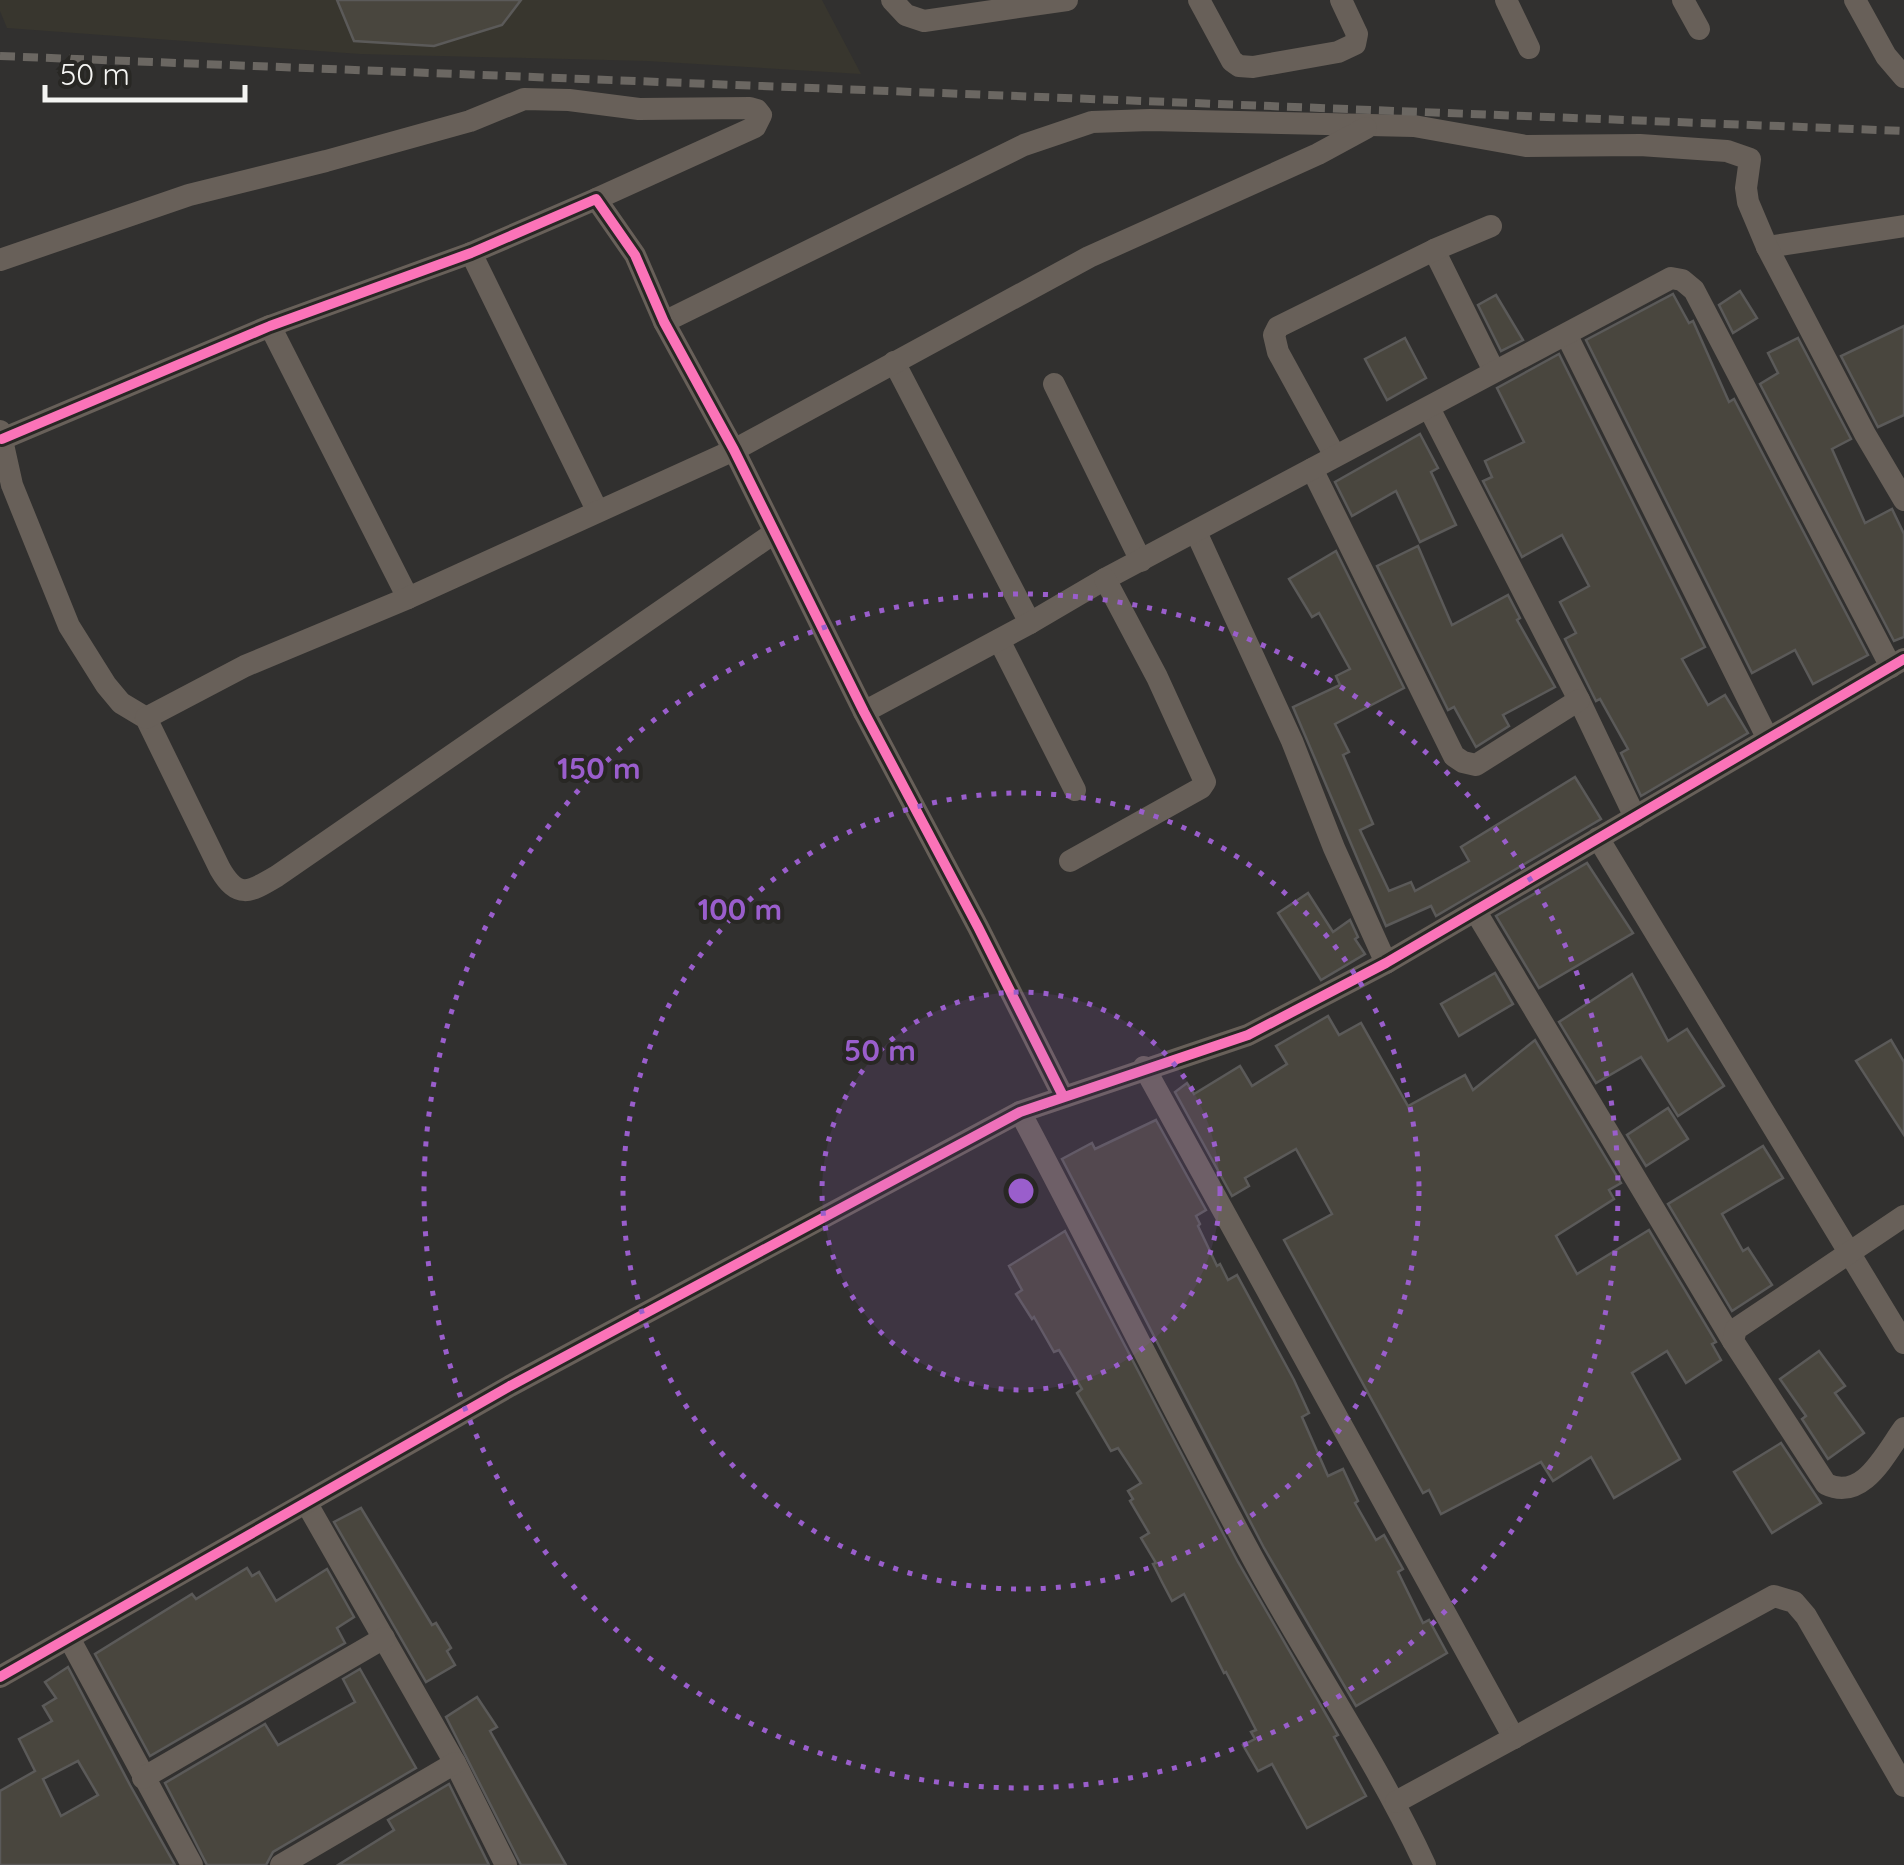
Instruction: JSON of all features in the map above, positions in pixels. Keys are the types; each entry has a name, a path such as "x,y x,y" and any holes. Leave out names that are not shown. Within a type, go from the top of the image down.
{"street":[{"path":"892,0 906,15 924,21 1063,0"},
{"path":"1199,0 1232,62 1252,67 1338,52 1355,44 1357,34 1341,0"},
{"path":"1506,0 1528,48"},
{"path":"1684,0 1699,29"},
{"path":"1855,0 1886,56 1904,77"},
{"path":"0,260 189,195 470,121 524,98 638,109 750,108 761,115 760,124 743,133 471,253 270,326 1,435 19,503 69,626 106,685 146,718 229,884 240,891 255,889 774,532"},
{"path":"664,322 1024,144 1072,127 1106,121 1434,128 1526,146 1640,145 1747,155 1752,164 1747,179 1748,202 1767,247 1904,500"},
{"path":"146,718 245,666 408,598 734,450 1089,257 1372,126"},
{"path":"596,199 635,256 664,322 734,450 864,712 1063,1096"},
{"path":"1335,456 1278,352 1274,336 1286,322 1490,226"},
{"path":"1767,247 1904,226"},
{"path":"1434,250 1494,370"},
{"path":"471,253 597,510"},
{"path":"0,1678 510,1386 1020,1112 1248,1035 1386,963 1898,663 1689,284 1671,278 864,712"},
{"path":"270,326 408,598"},
{"path":"1567,336 1768,739"},
{"path":"894,362 1030,623"},
{"path":"1054,384 1141,561"},
{"path":"1430,408 1635,817"},
{"path":"1312,469 1454,756 1476,765 1579,700"},
{"path":"1196,532 1292,741 1334,848 1386,963"},
{"path":"1070,861 1201,788 1205,782 1105,579"},
{"path":"999,640 1075,790"},
{"path":"1598,838 1904,1343"},
{"path":"1476,912 1733,1340 1826,1484 1839,1490 1857,1486 1904,1428"},
{"path":"1144,1068 1514,1738"},
{"path":"1020,1112 1250,1554 1304,1652 1396,1802 1425,1865"},
{"path":"1733,1340 1736,1329 1904,1216"},
{"path":"306,1504 455,1764 506,1865"},
{"path":"1396,1802 1774,1596 1794,1602 1806,1616 1904,1786"},
{"path":"68,1638 192,1865"},
{"path":"143,1778 384,1638"},
{"path":"281,1865 455,1764"}],"shaded area":[{"path":"0,0 822,0 861,74 647,61 360,54 7,28"}],"building":[{"path":"337,0 521,0 502,25 434,46 354,41"},
{"path":"1740,291 1757,318 1733,333 1719,305"},
{"path":"1673,294 1689,323 1693,321 1729,402 1734,399 1868,655 1813,684 1795,650 1752,673 1586,340"},
{"path":"1496,295 1523,340 1501,351 1478,305"},
{"path":"1904,326 1904,415 1878,427 1841,356"},
{"path":"1405,338 1426,378 1387,400 1365,359"},
{"path":"1798,338 1851,439 1832,449 1865,523 1892,509 1904,534 1904,637 1894,641 1760,384 1778,373 1768,353"},
{"path":"1559,354 1705,647 1682,659 1708,705 1725,695 1748,733 1641,796 1621,753 1628,749 1600,699 1596,701 1565,639 1576,633 1560,602 1589,586 1562,535 1522,557 1483,481 1492,477 1485,461 1524,442 1497,388"},
{"path":"1420,434 1438,468 1431,472 1456,525 1420,542 1396,491 1352,516 1335,482"},
{"path":"1418,546 1452,625 1508,595 1520,618 1517,620 1555,687 1503,715 1509,726 1476,747 1454,707 1448,710 1377,566"},
{"path":"1336,551 1404,688 1335,724 1349,752 1343,755 1373,824 1360,830 1389,891 1411,882 1415,891 1469,861 1461,847 1575,777 1601,819 1436,916 1431,906 1386,926 1293,707 1340,685 1336,676 1350,669 1319,613 1312,617 1289,579"},
{"path":"1587,863 1633,933 1539,988 1496,916"},
{"path":"1308,893 1333,932 1350,920 1358,937 1355,939 1365,954 1321,980 1278,913"},
{"path":"1495,973 1513,1004 1459,1036 1441,1004"},
{"path":"1632,974 1668,1041 1687,1029 1724,1086 1678,1116 1641,1057 1596,1083 1559,1022"},
{"path":"1328,1016 1339,1035 1361,1023 1408,1106 1465,1075 1473,1090 1535,1040 1621,1183 1609,1190 1614,1199 1556,1236 1577,1274 1649,1230 1716,1342 1712,1344 1721,1360 1686,1383 1667,1351 1632,1373 1680,1459 1614,1498 1591,1457 1553,1481 1541,1462 1441,1514 1429,1490 1423,1493 1284,1240 1332,1214 1296,1149 1245,1178 1249,1186 1232,1196 1175,1092 1187,1083 1194,1094 1240,1066 1252,1086 1287,1064 1276,1046"},
{"path":"1891,1040 1904,1062 1904,1135 1856,1061"},
{"path":"1668,1108 1688,1139 1646,1166 1627,1135"},
{"path":"1156,1120 1206,1210 1196,1216 1217,1266 1220,1264 1228,1280 1237,1275 1294,1380 1309,1413 1302,1417 1328,1476 1343,1469 1358,1501 1355,1503 1376,1540 1384,1535 1403,1569 1398,1572 1423,1623 1429,1620 1447,1653 1356,1706 1264,1548 1062,1159 1092,1143 1095,1149"},
{"path":"1763,1146 1783,1178 1722,1214 1743,1251 1748,1248 1772,1285 1732,1311 1668,1204"},
{"path":"1065,1231 1238,1562 1338,1735 1334,1737 1366,1796 1307,1828 1272,1764 1258,1771 1243,1745 1255,1739 1251,1732 1256,1730 1184,1594 1172,1601 1153,1564 1156,1563 1141,1538 1149,1533 1128,1491 1141,1483 1118,1448 1111,1451 1077,1393 1082,1389 1059,1350 1054,1352 1016,1294 1022,1290 1009,1266"},
{"path":"1819,1351 1845,1386 1835,1393 1864,1433 1828,1459 1802,1419 1806,1416 1780,1379"},
{"path":"1781,1443 1821,1503 1772,1533 1734,1472"},
{"path":"361,1508 432,1625 436,1623 451,1648 447,1651 455,1665 426,1682 334,1522"},
{"path":"247,1568 252,1576 259,1572 276,1601 327,1569 354,1617 337,1628 345,1643 150,1756 95,1654 192,1594 196,1599"},
{"path":"68,1667 175,1865 0,1865 0,1791 35,1771 19,1739 52,1721 43,1706 56,1698 45,1682","holes":["78,1761 98,1795 61,1816 43,1779"]},
{"path":"360,1669 416,1768 273,1852 266,1865 207,1865 165,1783 265,1724 278,1745 355,1702 343,1679"},
{"path":"477,1697 497,1727 490,1731 566,1865 521,1865 446,1717"},
{"path":"449,1784 489,1865 338,1865 394,1830 388,1820"}],"railway":[{"path":"0,56 1904,131"}],"cycle path":[{"path":"2,439 270,326 471,253 596,199 635,255 664,322 734,450 864,712 1063,1096"},
{"path":"0,1677 510,1386 1020,1112 1248,1035 1386,963 1904,659"}]}
